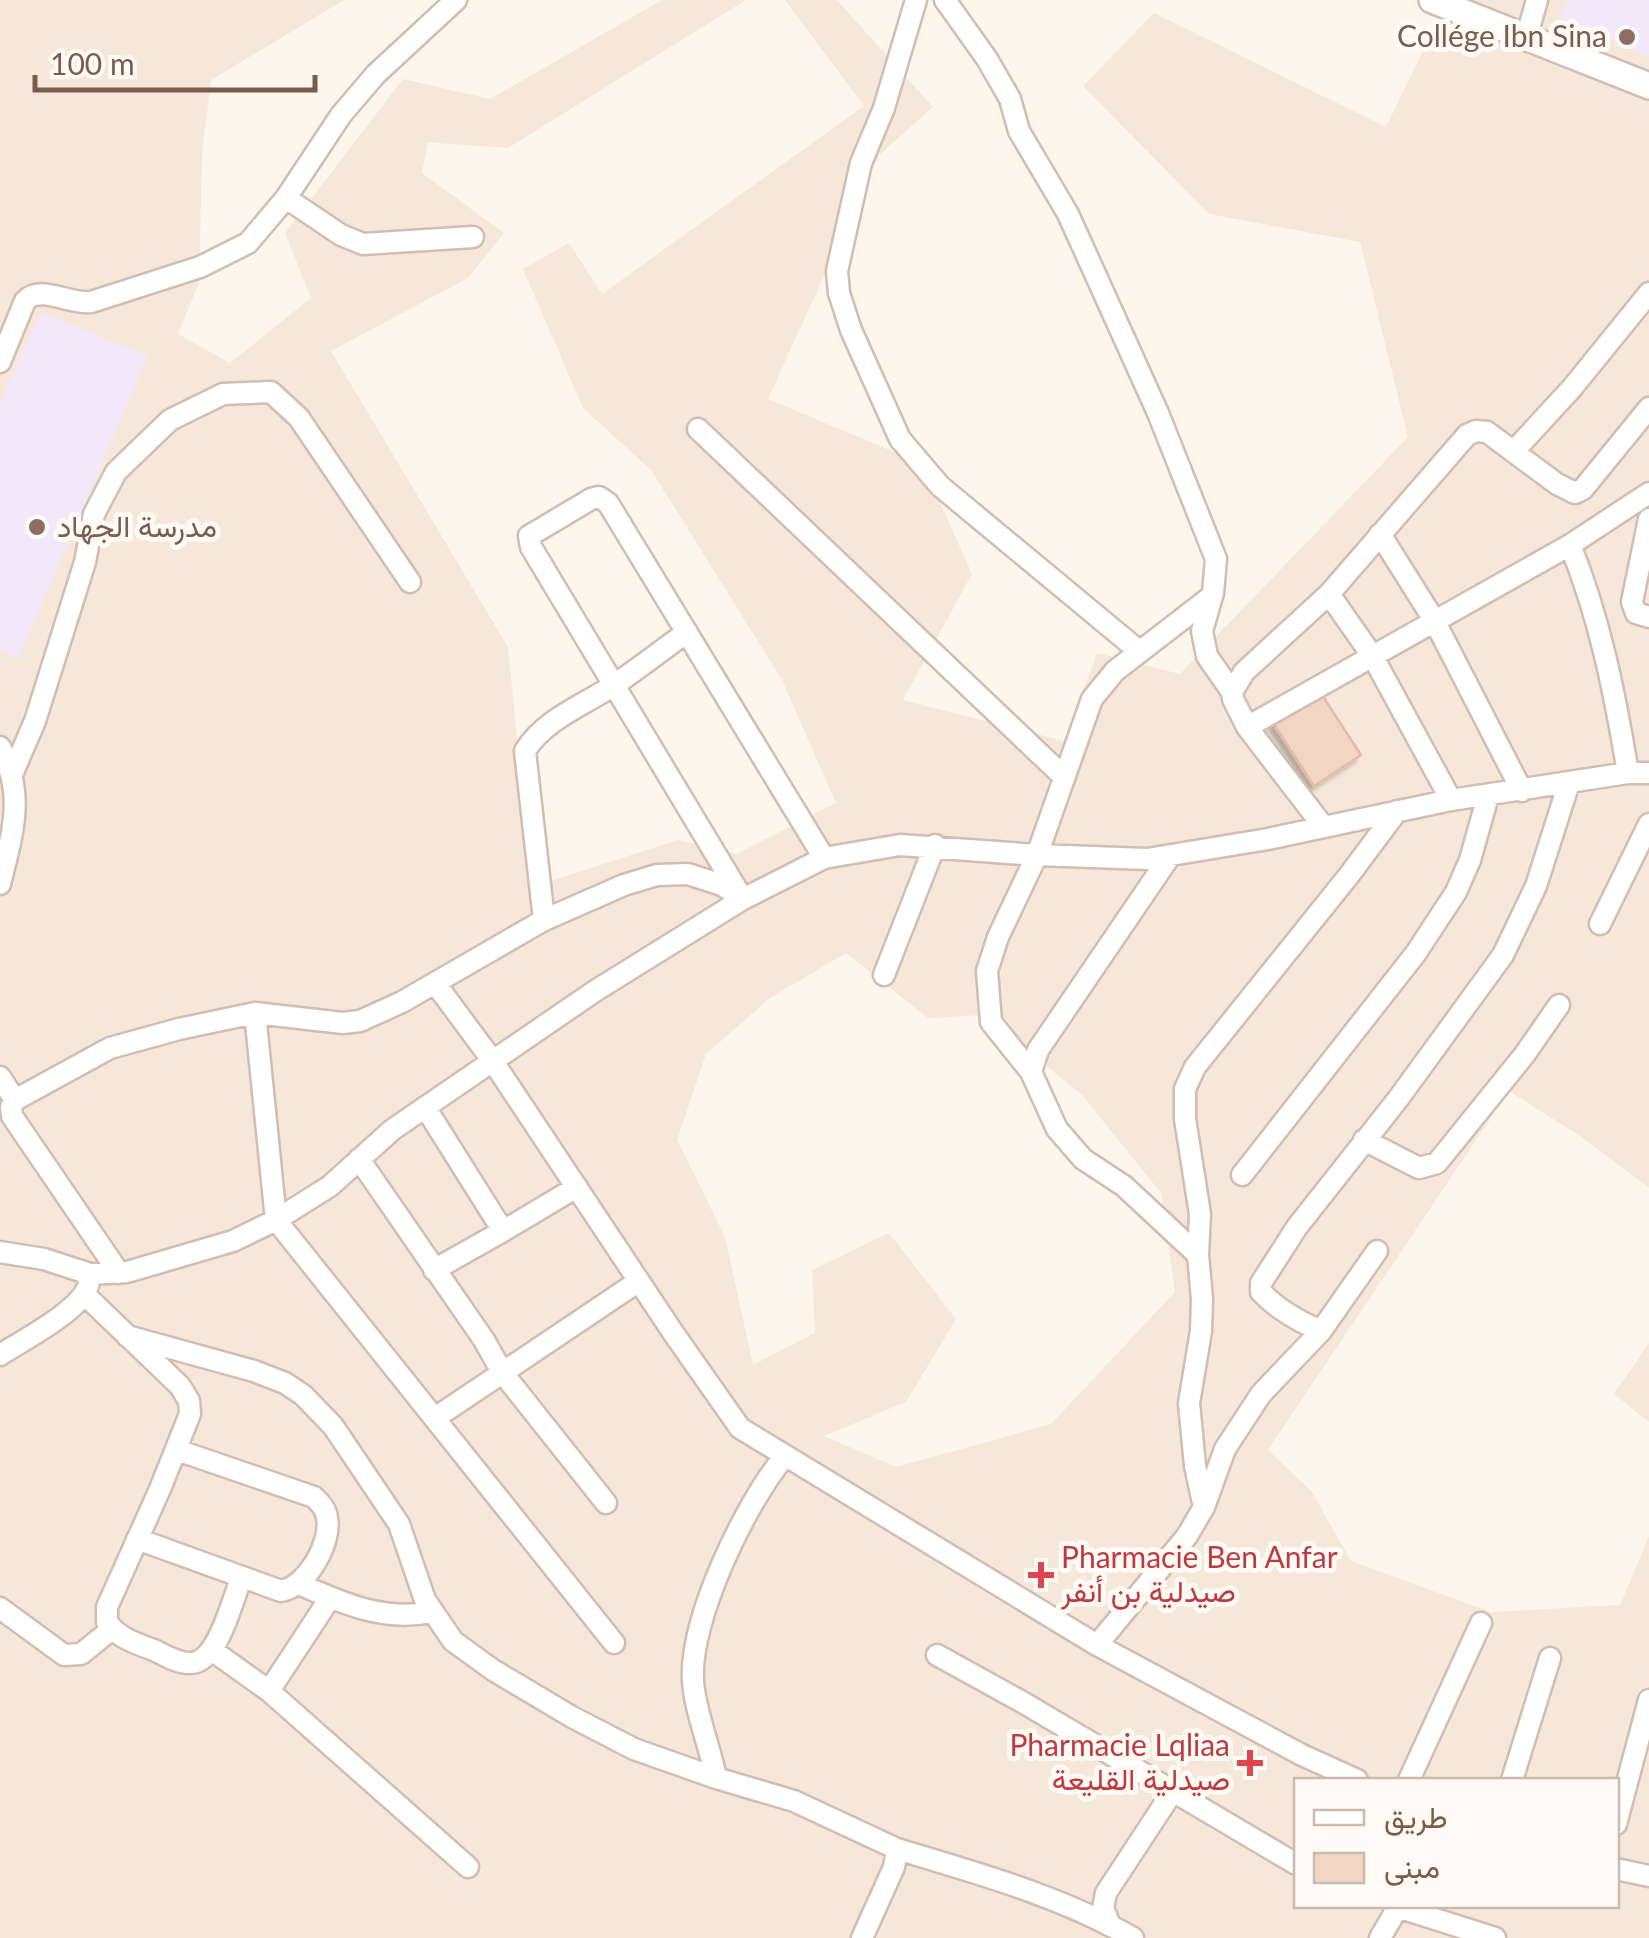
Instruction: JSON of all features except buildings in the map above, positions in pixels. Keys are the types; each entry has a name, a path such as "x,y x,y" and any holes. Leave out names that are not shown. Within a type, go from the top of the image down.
{"street":[{"path":"0,362 25,301 34,293 80,304 91,302 200,266 248,243 286,198 341,115 376,74 456,0"},
{"path":"916,0 884,108 862,163 837,271 839,293 851,330 900,439 940,486 1139,651"},
{"path":"945,0 987,58 1010,100 1019,131 1068,214 1158,412 1216,559 1212,596 1202,630 1207,656 1232,692 1247,728 1323,826"},
{"path":"1432,0 1649,86"},
{"path":"1527,35 1536,0"},
{"path":"286,198 341,235 363,244 472,237"},
{"path":"1514,451 1572,388 1649,293"},
{"path":"0,307 16,322"},
{"path":"12,772 41,703 85,562 94,514 116,472 170,420 223,394 271,392 299,418 410,582"},
{"path":"1232,692 1244,672 1329,594 1448,454 1472,432 1487,432 1568,492 1579,492 1649,408"},
{"path":"698,429 1064,777"},
{"path":"1247,728 1570,545 1649,493"},
{"path":"743,899 531,547 529,536 537,529 592,499 599,497 608,503 824,858"},
{"path":"1649,519 1632,605 1636,613 1649,618"},
{"path":"1380,534 1434,620 1522,791"},
{"path":"0,1354 74,1307 88,1285 119,1272 203,1251 276,1220 330,1186 424,1107 595,991 743,899 824,858 900,845 1147,859 1451,800 1639,773 1617,706 1587,587 1570,545"},
{"path":"1329,594 1374,656 1451,800"},
{"path":"1198,1256 1124,1186 1082,1159 1057,1129 1031,1072 991,1022 987,971 1012,904 1037,855 1092,699 1139,651 1212,596"},
{"path":"544,920 525,751 533,738 559,718 614,685 687,632"},
{"path":"0,747 12,772 17,817 0,884"},
{"path":"1320,1331 1269,1301 1260,1286 1297,1227 1398,1099 1515,934 1536,886 1569,783"},
{"path":"1242,1176 1416,954 1456,892 1470,860 1488,796"},
{"path":"1204,1507 1194,1466 1189,1403 1202,1300 1200,1214 1184,1119 1185,1090 1195,1066 1397,812"},
{"path":"1600,924 1649,824"},
{"path":"884,975 935,846"},
{"path":"1031,1072 1038,1050 1170,856"},
{"path":"119,1272 12,1116 11,1107 16,1100 110,1048 254,1013 351,1023 376,1015 544,920 624,884 673,873 702,878 743,899"},
{"path":"435,983 492,1060 740,1428 1097,1645 1344,1778"},
{"path":"1364,1140 1420,1168 1438,1163 1560,1005"},
{"path":"254,1013 276,1220 614,1643"},
{"path":"0,1078 16,1100"},
{"path":"424,1107 503,1231"},
{"path":"359,1159 502,1372 606,1504"},
{"path":"434,1270 577,1187"},
{"path":"1097,1645 1171,1558 1204,1507 1234,1434 1261,1394 1320,1331 1377,1251"},
{"path":"0,1252 44,1259 88,1285 127,1336 169,1375 189,1400 190,1414 177,1450 107,1607 107,1622 112,1629 119,1636 182,1662 199,1661 213,1651 241,1579"},
{"path":"435,1418 638,1280"},
{"path":"127,1336 254,1370 286,1383 320,1408 399,1524 432,1612 453,1640 572,1717 634,1749 794,1802 896,1849 1000,1880 1133,1938"},
{"path":"137,1539 282,1591 299,1584 314,1563 329,1523 322,1504 314,1497 177,1450"},
{"path":"716,1778 693,1681 695,1643 702,1614 748,1512 784,1457"},
{"path":"299,1584 352,1607 385,1614 413,1616 432,1612"},
{"path":"269,1691 330,1598"},
{"path":"0,1608 64,1654 81,1654 112,1629"},
{"path":"1410,1778 1481,1623"},
{"path":"213,1651 269,1691 468,1866"},
{"path":"936,1655 1294,1863"},
{"path":"1513,1778 1550,1658"},
{"path":"1619,1813 1649,1700"},
{"path":"1110,1925 1103,1908 1106,1893 1173,1791"},
{"path":"862,1938 894,1867 896,1849"},
{"path":"1619,1870 1649,1876"},
{"path":"1380,1938 1395,1908"},
{"path":"1402,1908 1495,1938"}],"shaded area":[{"path":"0,0 344,0 211,80 202,154 199,283 178,334 230,363 311,298 285,233 403,79 490,99 662,0 746,0 508,148 428,142 422,173 504,233 468,278 331,351 508,647 532,887 678,840 737,854 836,803 782,680 651,470 583,408 523,269 569,243 602,294 864,106 785,0 837,0 933,107 879,155 768,399 923,464 972,574 903,700 1064,741 1097,653 1180,674 1408,437 1360,242 1209,214 1083,86 1154,13 1386,127 1448,0 1649,0 1649,1188 1580,1136 1509,1091 1268,1450 1312,1492 1351,1561 1491,1612 1620,1605 1649,1536 1649,1938 0,1938","holes":["846,953 928,1018 985,1015 1082,1095 1161,1193 1175,1292 1051,1424 896,1467 824,1436 906,1402 956,1319 889,1233 812,1270 815,1333 753,1365 725,1237 677,1140 706,1054 770,998"]},
{"name":"Collége Ibn Sina","path":"1568,0 1649,0 1649,57 1560,17"},
{"name":"مدرسة الجهاد","path":"40,312 148,356 18,659 0,651 0,403"},
{"path":"1649,1343 1649,1422 1614,1394"}],"place":[{"name":"Collége Ibn Sina","path":"1627,37"},
{"name":"مدرسة الجهاد","path":"37,527"},
{"name":"Pharmacie Ben Anfar صيدلية بن أنفر","path":"1041,1575"},
{"name":"Pharmacie Lqliaa صيدلية القليعة","path":"1250,1763"}]}
